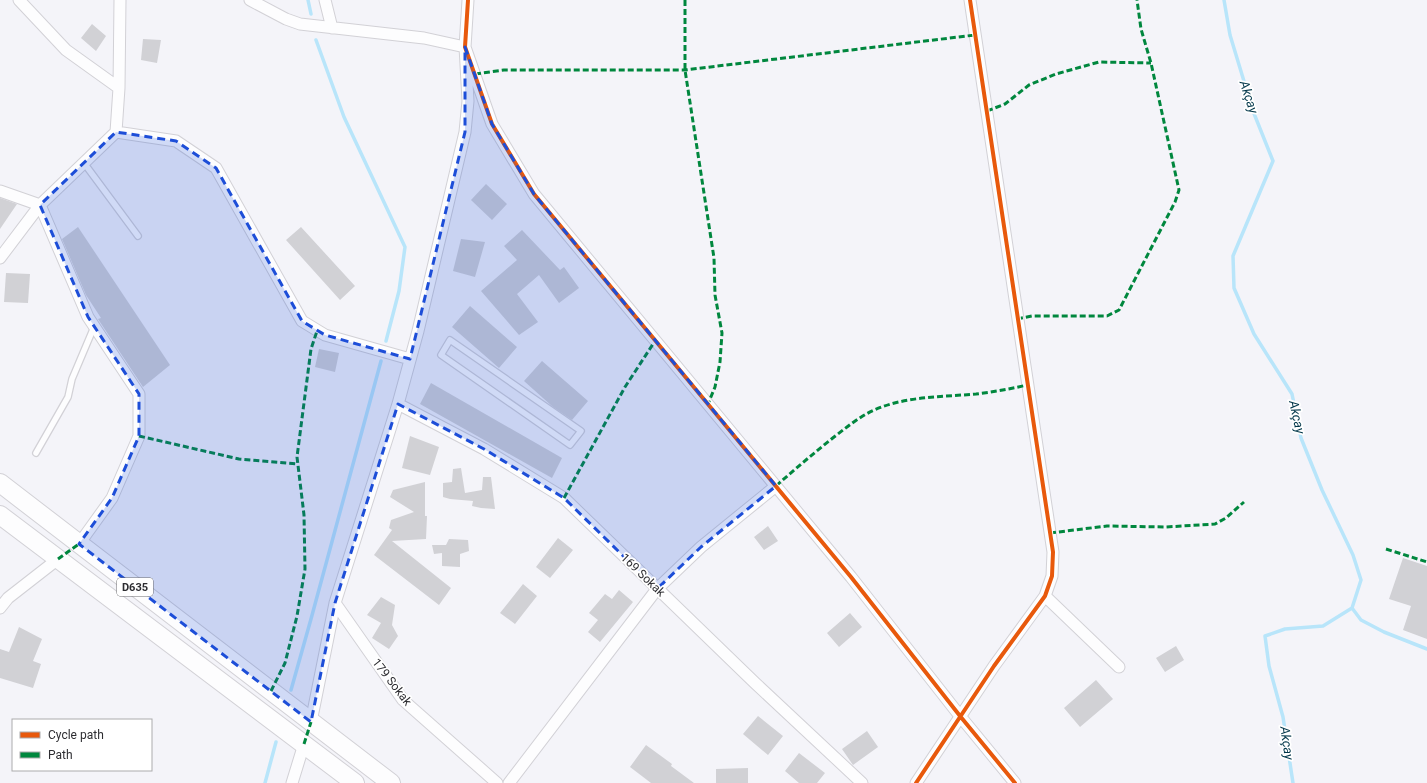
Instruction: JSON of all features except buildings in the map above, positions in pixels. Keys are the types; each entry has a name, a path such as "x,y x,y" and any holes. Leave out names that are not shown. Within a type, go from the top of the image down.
{"highway":[{"name":"D635","path":"0,483 391,783"},
{"name":"D635","path":"0,515 355,783"}],"street":[{"path":"19,0 66,50 119,88"},
{"path":"0,258 40,205 116,132 119,88 120,0"},
{"path":"250,0 286,19 300,24 424,38 465,47"},
{"path":"325,0 332,28"},
{"path":"311,722 335,603 398,404 465,132 468,101 465,47 468,0"},
{"path":"916,783 994,666 1045,596 1052,576 1053,552 970,0"},
{"path":"465,47 492,124 534,194 851,577 960,716 1015,783"},
{"path":"116,132 176,141 216,168 302,321 325,336 410,359"},
{"path":"0,191 40,205 88,317 139,394 139,436 112,498 79,544"},
{"name":"169 Sokak","path":"398,404 484,449 564,498 754,682 862,783"},
{"path":"509,783 657,589 701,547 776,486"},
{"path":"0,608 8,598 58,559"},
{"path":"1045,596 1119,667"},
{"name":"179 Sokak","path":"335,603 403,700 497,783"},
{"path":"292,783 304,744"}],"lane":[{"path":"84,163 138,236"},
{"path":"36,453 68,397 72,379 94,326"},
{"path":"450,340 581,431 570,444 441,354 450,340"}],"highlighted area":[{"path":"465,47 492,124 534,194 776,486 701,547 657,589 564,498 484,449 398,404 335,603 311,722 79,544 112,498 139,436 139,394 88,317 40,205 116,132 176,141 216,168 302,321 325,335 410,359 465,132"}],"waterway":[{"path":"308,0 311,14"},
{"name":"Akçay","path":"1224,0 1230,35 1253,111 1273,161 1233,256 1234,288 1254,334 1292,394 1301,438 1322,490 1353,555 1361,580 1352,608 1323,626 1285,629 1265,636 1269,666 1283,717 1293,783"},
{"path":"316,40 344,117 405,247 399,291 386,341"},
{"path":"291,690 381,361"},
{"path":"1352,608 1361,620 1384,632 1427,649"},
{"path":"265,783 276,742"}],"marked path":[{"path":"685,0 685,70 714,258 715,295 722,333 720,362 715,387 708,404"},
{"path":"1017,319 1032,316 1107,316 1119,310 1175,202 1179,190 1151,63 1141,29 1137,0"},
{"path":"475,74 504,70 685,70 975,35"},
{"path":"987,111 1005,104 1029,85 1056,74 1099,62 1151,63"},
{"path":"271,691 285,663 297,616 305,569 304,515 297,457 311,349 317,331"},
{"path":"564,498 625,387 655,341"},
{"path":"776,486 834,437 858,419 886,405 911,400 976,394 1027,385"},
{"path":"139,436 239,459 298,464"},
{"path":"1050,533 1107,526 1166,527 1215,524 1226,518 1244,502"},
{"path":"58,559 79,544"},
{"path":"1386,549 1427,562"},
{"path":"304,744 311,722"}],"cycle path":[{"path":"468,0 465,47 492,124 534,194 851,577 960,716 1015,783"},
{"path":"916,783 994,666 1045,596 1052,576 1053,552 970,0"}]}
